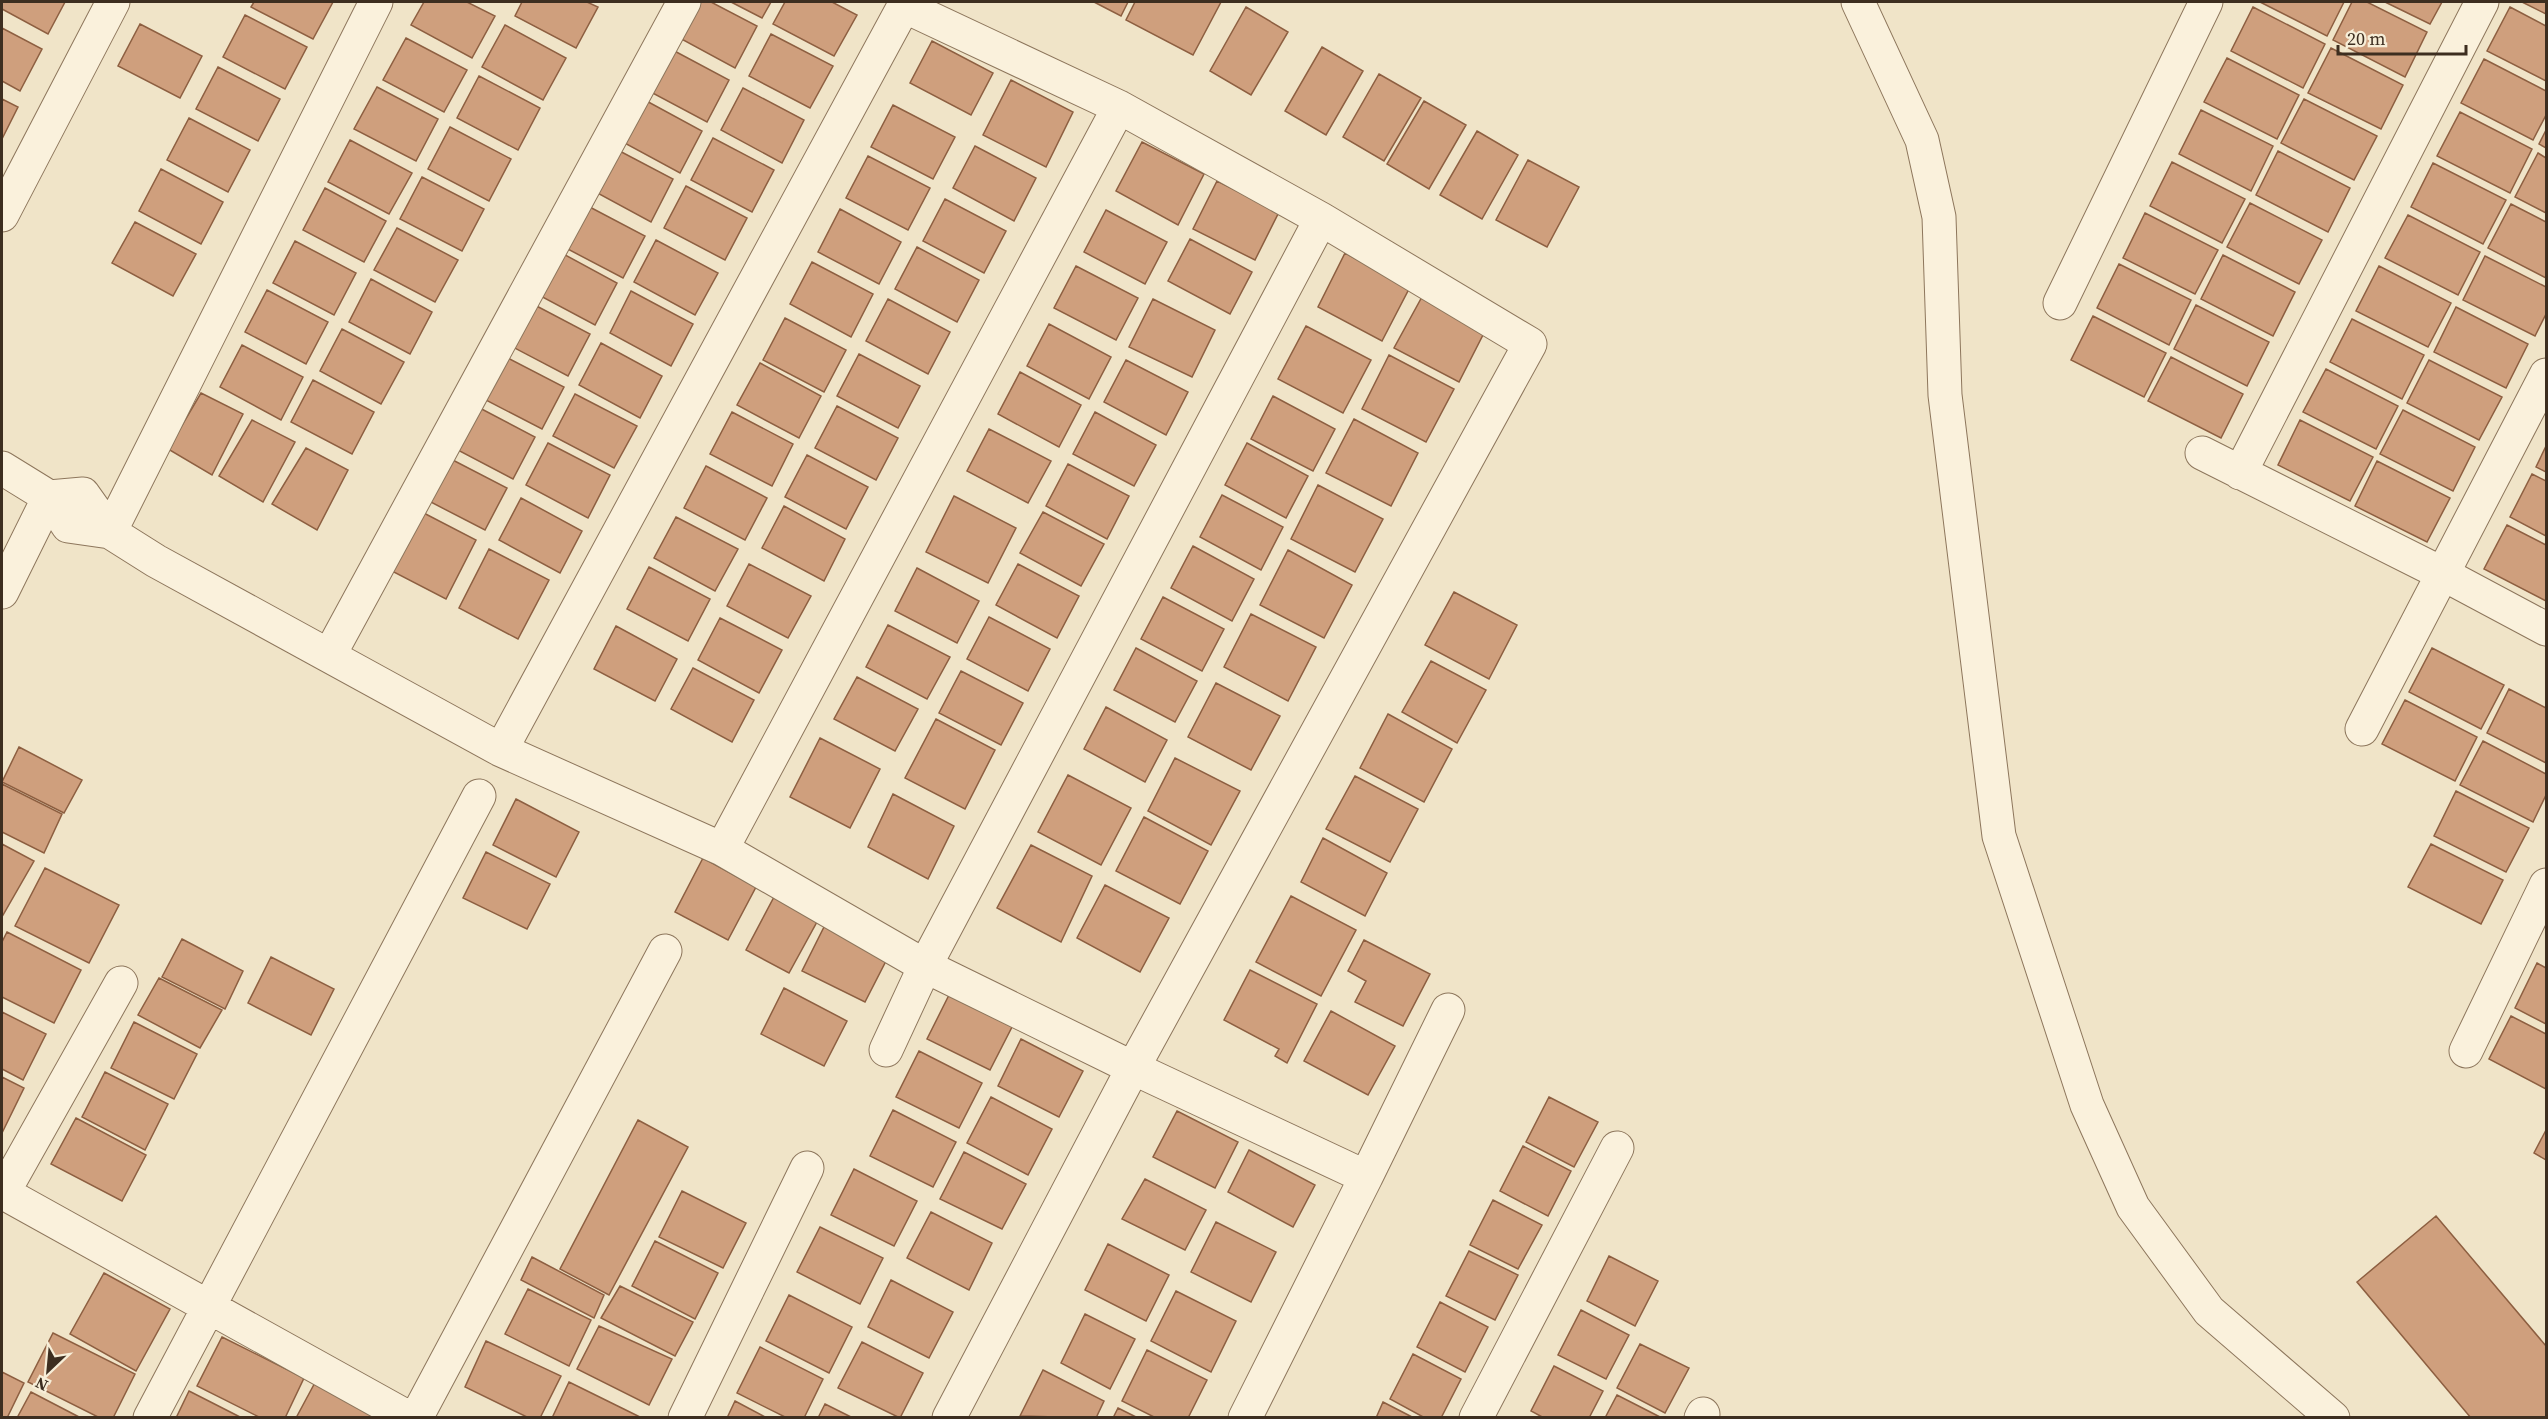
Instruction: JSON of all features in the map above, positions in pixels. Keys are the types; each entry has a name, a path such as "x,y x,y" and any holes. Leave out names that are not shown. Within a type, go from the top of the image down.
{"street":[{"path":"2,215 113,2"},
{"path":"110,532 376,2"},
{"path":"330,654 684,2"},
{"path":"1858,2 1922,140 1939,217 1945,395 1999,836 2087,1105 2133,1207 2209,1311 2333,1418"},
{"path":"2060,303 2206,2"},
{"path":"2240,473 2482,2"},
{"path":"501,750 904,6 1119,107 1322,219 1530,344 1133,1068 949,1418"},
{"path":"722,849 1119,107"},
{"path":"886,1050 925,966 1322,219"},
{"path":"2362,729 2547,375"},
{"path":"2202,453 2547,629"},
{"path":"2,468 49,497 68,526 110,532 156,561 330,654 501,750 722,849 925,966 1133,1068 1366,1177"},
{"path":"2,591 49,497"},
{"path":"150,1418 479,796"},
{"path":"2466,1051 2547,885"},
{"path":"416,1418 665,951"},
{"path":"121,983 2,1193 409,1418"},
{"path":"1245,1418 1448,1010"},
{"path":"1476,1418 1617,1148"},
{"path":"685,1418 807,1168"}],"building":[{"path":"2,2 65,2 48,34 2,9"},
{"path":"254,2 333,2 313,39 251,7"},
{"path":"424,2 467,2 495,16 472,58 411,25"},
{"path":"522,2 587,2 598,7 576,48 515,16"},
{"path":"691,2 711,2 757,26 735,68 674,35"},
{"path":"731,2 771,2 762,18"},
{"path":"785,2 832,2 857,15 834,56 773,24"},
{"path":"1094,2 1128,2 1121,16"},
{"path":"1135,2 1221,2 1193,55 1126,20"},
{"path":"2260,2 2344,2 2327,36"},
{"path":"2352,2 2367,2 2427,32 2405,77 2333,40"},
{"path":"2385,2 2442,2 2430,24"},
{"path":"2522,2 2546,2 2546,14"},
{"path":"1246,7 1288,32 1251,95 1210,71"},
{"path":"2253,7 2325,44 2303,88 2231,51"},
{"path":"2510,7 2546,26 2546,81 2487,51"},
{"path":"245,15 307,47 285,89 223,57"},
{"path":"140,24 202,56 180,98 118,66"},
{"path":"505,25 566,58 543,100 482,67"},
{"path":"2,28 42,49 20,91 2,81"},
{"path":"771,34 833,66 810,108 749,76"},
{"path":"406,38 467,70 444,112 383,80"},
{"path":"932,41 993,73 971,115 910,83"},
{"path":"667,47 729,80 707,122 645,89"},
{"path":"1322,47 1363,71 1326,135 1285,111"},
{"path":"2331,48 2403,85 2381,129 2308,93"},
{"path":"2227,58 2299,95 2277,139 2204,102"},
{"path":"2484,59 2546,91 2546,115 2533,140 2461,103"},
{"path":"218,67 280,99 258,141 196,109"},
{"path":"1379,74 1421,98 1384,161 1343,137"},
{"path":"479,76 540,108 518,150 457,118"},
{"path":"1011,80 1073,112 1046,167 983,135"},
{"path":"377,87 438,119 416,161 354,129"},
{"path":"743,88 804,120 782,163 721,130"},
{"path":"641,98 702,131 680,173 619,140"},
{"path":"2,99 18,107 2,139"},
{"path":"2304,99 2377,136 2354,180 2281,143"},
{"path":"1424,101 1466,125 1429,189 1387,164"},
{"path":"893,105 955,137 933,179 871,147"},
{"path":"2201,110 2273,146 2251,191 2179,154"},
{"path":"2460,112 2532,149 2510,193 2437,156"},
{"path":"189,118 250,150 228,192 167,160"},
{"path":"450,127 511,159 489,201 428,169"},
{"path":"2546,130 2546,148 2539,144"},
{"path":"1477,131 1518,155 1482,219 1440,195"},
{"path":"713,138 774,170 752,212 691,180"},
{"path":"350,140 412,173 389,214 328,182"},
{"path":"1142,142 1204,174 1178,225 1116,191"},
{"path":"975,146 1036,178 1014,221 953,188"},
{"path":"612,147 673,179 651,222 590,189"},
{"path":"2278,151 2350,188 2328,232 2256,195"},
{"path":"2538,153 2546,158 2546,213 2515,197"},
{"path":"868,156 930,188 908,230 846,198"},
{"path":"1528,160 1579,187 1547,247 1496,220"},
{"path":"2172,162 2245,199 2222,243 2150,206"},
{"path":"2433,163 2506,200 2483,244 2411,207"},
{"path":"161,169 223,202 201,244 139,211"},
{"path":"422,177 484,209 462,251 400,219"},
{"path":"1217,181 1279,212 1255,260 1193,229"},
{"path":"686,186 747,218 725,260 664,228"},
{"path":"325,188 386,221 364,262 303,230"},
{"path":"945,199 1006,231 984,273 923,241"},
{"path":"2250,203 2322,240 2299,284 2227,247"},
{"path":"584,204 645,236 623,278 562,246"},
{"path":"2511,204 2546,222 2546,278 2488,248"},
{"path":"840,209 901,242 879,284 818,252"},
{"path":"1106,210 1167,242 1145,284 1084,252"},
{"path":"2145,213 2218,250 2195,294 2123,258"},
{"path":"2408,215 2480,252 2458,295 2385,258"},
{"path":"135,222 196,254 173,296 112,263"},
{"path":"397,228 458,260 435,302 374,270"},
{"path":"1190,239 1252,272 1230,314 1168,281"},
{"path":"656,240 718,273 695,315 634,282"},
{"path":"295,241 356,273 334,315 273,283"},
{"path":"917,247 979,280 957,322 895,289"},
{"path":"556,250 617,283 595,325 533,292"},
{"path":"1345,253 1410,287 1382,341 1318,307"},
{"path":"2223,255 2295,292 2273,336 2201,299"},
{"path":"2485,256 2546,287 2546,314 2535,336 2463,300"},
{"path":"812,262 873,294 851,337 790,304"},
{"path":"2119,264 2191,300 2169,345 2097,308"},
{"path":"1076,266 1138,298 1116,340 1054,308"},
{"path":"2379,266 2451,303 2428,347 2356,311"},
{"path":"371,279 432,312 410,354 349,322"},
{"path":"267,290 328,322 306,364 245,332"},
{"path":"631,291 693,324 671,366 610,333"},
{"path":"1423,295 1486,329 1459,382 1394,348"},
{"path":"888,299 950,332 928,374 866,341"},
{"path":"1153,299 1215,330 1192,377 1129,347"},
{"path":"529,302 590,334 568,376 507,344"},
{"path":"2196,305 2269,342 2247,386 2174,349"},
{"path":"2456,307 2528,344 2506,388 2434,352"},
{"path":"2093,316 2166,353 2144,397 2071,360"},
{"path":"785,318 846,350 824,392 763,360"},
{"path":"2352,319 2424,355 2402,399 2330,362"},
{"path":"1049,324 1111,357 1089,399 1027,366"},
{"path":"1306,326 1371,360 1343,413 1278,379"},
{"path":"342,329 404,362 381,404 320,371"},
{"path":"601,343 662,376 640,418 579,385"},
{"path":"242,345 303,377 281,420 220,387"},
{"path":"859,354 920,386 898,428 837,396"},
{"path":"502,355 564,387 542,429 480,397"},
{"path":"1389,355 1454,389 1426,442 1362,409"},
{"path":"2171,357 2243,394 2221,438 2148,401"},
{"path":"1126,360 1188,392 1166,435 1104,402"},
{"path":"2429,360 2502,397 2479,440 2407,403"},
{"path":"760,363 821,396 799,438 737,405"},
{"path":"2326,369 2398,406 2376,449 2303,412"},
{"path":"1020,372 1081,405 1059,447 998,414"},
{"path":"313,380 374,412 352,454 291,422"},
{"path":"201,393 243,414 212,475 168,449"},
{"path":"575,394 637,426 614,468 553,436"},
{"path":"1273,396 1335,429 1313,471 1251,439"},
{"path":"474,405 535,437 513,479 452,447"},
{"path":"837,406 898,438 876,480 815,448"},
{"path":"2403,410 2475,447 2453,491 2380,454"},
{"path":"732,412 793,444 772,486 710,454"},
{"path":"1095,412 1156,445 1134,486 1073,454"},
{"path":"1354,419 1418,453 1391,506 1326,473"},
{"path":"252,420 295,442 263,502 219,476"},
{"path":"2300,420 2373,457 2350,501 2278,465"},
{"path":"989,429 1051,461 1028,503 967,471"},
{"path":"548,443 610,475 588,518 526,485"},
{"path":"1247,443 1308,476 1286,518 1225,485"},
{"path":"2546,446 2546,472 2536,467"},
{"path":"306,448 348,470 317,530 272,504"},
{"path":"807,455 868,487 846,529 785,497"},
{"path":"445,456 507,488 485,530 423,498"},
{"path":"2377,461 2450,498 2427,542 2355,506"},
{"path":"1068,464 1129,496 1107,539 1046,506"},
{"path":"706,466 767,498 745,540 684,508"},
{"path":"2532,474 2546,481 2546,536 2510,517"},
{"path":"1318,485 1383,519 1355,572 1291,539"},
{"path":"1222,495 1283,527 1261,570 1200,537"},
{"path":"954,496 1016,528 988,583 926,552"},
{"path":"521,498 582,531 560,573 499,540"},
{"path":"784,506 845,539 824,581 762,548"},
{"path":"416,509 476,540 446,599 386,568"},
{"path":"1043,512 1104,544 1081,586 1020,553"},
{"path":"676,517 738,549 715,591 654,558"},
{"path":"2507,525 2546,545 2546,601 2484,569"},
{"path":"1193,546 1254,579 1232,621 1171,588"},
{"path":"489,549 549,580 518,639 459,608"},
{"path":"1288,550 1352,585 1324,638 1260,605"},
{"path":"749,564 811,596 788,638 727,606"},
{"path":"1018,564 1079,596 1057,638 996,605"},
{"path":"649,567 710,599 688,641 627,609"},
{"path":"917,568 979,601 957,643 895,611"},
{"path":"1454,592 1517,625 1489,679 1425,645"},
{"path":"1163,597 1224,629 1202,671 1141,639"},
{"path":"1251,614 1316,647 1288,701 1224,667"},
{"path":"989,617 1050,649 1028,691 967,659"},
{"path":"720,618 782,650 759,693 698,660"},
{"path":"888,625 950,657 927,699 866,667"},
{"path":"616,626 677,659 655,701 594,669"},
{"path":"1136,648 1197,681 1175,722 1114,690"},
{"path":"2432,648 2504,685 2481,729 2409,692"},
{"path":"1431,661 1486,690 1457,743 1402,712"},
{"path":"693,668 754,700 732,742 671,709"},
{"path":"961,671 1023,703 1001,745 939,713"},
{"path":"857,677 918,709 895,751 834,719"},
{"path":"1216,683 1280,716 1251,770 1188,737"},
{"path":"2509,689 2546,708 2546,763 2487,733"},
{"path":"2405,700 2477,737 2455,781 2382,744"},
{"path":"1106,707 1167,740 1145,782 1084,749"},
{"path":"1388,714 1452,749 1424,802 1360,768"},
{"path":"936,719 995,750 965,809 905,778"},
{"path":"820,738 880,769 850,828 790,797"},
{"path":"2483,741 2546,774 2546,795 2533,822 2460,785"},
{"path":"19,747 82,780 64,813 2,782"},
{"path":"1175,758 1240,791 1211,845 1148,811"},
{"path":"1068,775 1131,808 1101,865 1038,832"},
{"path":"1355,776 1418,809 1390,862 1326,829"},
{"path":"2,784 62,814 44,853 2,832"},
{"path":"2456,791 2529,828 2506,872 2434,836"},
{"path":"893,794 954,826 928,879 868,847"},
{"path":"516,799 579,832 556,877 493,845"},
{"path":"1144,817 1208,851 1180,904 1116,871"},
{"path":"1323,838 1387,873 1365,916 1301,882"},
{"path":"2,844 34,861 3,915 2,914"},
{"path":"2431,844 2503,880 2481,924 2408,887"},
{"path":"1031,845 1092,876 1061,942 997,908"},
{"path":"486,852 550,884 527,929 463,898"},
{"path":"703,858 756,887 728,940 675,912"},
{"path":"45,868 119,905 89,963 15,926"},
{"path":"1105,885 1169,918 1140,972 1077,938"},
{"path":"1291,896 1356,930 1321,996 1256,962"},
{"path":"774,897 818,920 789,973 746,950"},
{"path":"825,925 888,957 865,1002 802,971"},
{"path":"7,932 81,970 54,1023 2,997 2,942"},
{"path":"182,939 243,971 225,1009 162,977"},
{"path":"1364,940 1430,974 1403,1026 1355,1002 1366,981 1348,971"},
{"path":"271,957 334,989 311,1035 248,1003"},
{"path":"2537,963 2546,968 2546,1024 2515,1008"},
{"path":"1250,970 1317,1004 1287,1063 1275,1056 1279,1049 1224,1020"},
{"path":"159,978 222,1010 200,1048 138,1015"},
{"path":"784,988 847,1021 824,1066 761,1034"},
{"path":"950,993 1013,1025 990,1070 927,1039"},
{"path":"1331,1011 1395,1046 1368,1095 1304,1061"},
{"path":"2,1012 46,1034 23,1080 2,1069"},
{"path":"2511,1016 2546,1034 2546,1089 2489,1059"},
{"path":"134,1022 197,1054 174,1099 111,1068"},
{"path":"1021,1039 1083,1071 1059,1117 998,1086"},
{"path":"919,1051 982,1083 959,1128 896,1097"},
{"path":"105,1072 168,1104 145,1150 82,1117"},
{"path":"2,1077 24,1088 2,1133"},
{"path":"991,1097 1052,1129 1028,1175 967,1143"},
{"path":"1549,1097 1598,1122 1574,1167 1526,1142"},
{"path":"893,1110 956,1142 933,1187 870,1156"},
{"path":"1177,1111 1238,1142 1215,1188 1153,1157"},
{"path":"76,1118 146,1155 122,1201 51,1164"},
{"path":"638,1120 688,1147 609,1295 560,1269"},
{"path":"2546,1130 2546,1160 2534,1153"},
{"path":"1523,1146 1571,1171 1548,1216 1500,1191"},
{"path":"1249,1150 1315,1185 1293,1227 1228,1192"},
{"path":"964,1152 1026,1184 1002,1229 940,1199"},
{"path":"854,1169 917,1201 894,1246 831,1215"},
{"path":"1145,1179 1206,1210 1185,1250 1122,1219"},
{"path":"682,1191 746,1223 723,1268 659,1237"},
{"path":"1493,1200 1542,1225 1518,1269 1470,1245"},
{"path":"931,1212 992,1243 969,1290 907,1258"},
{"path":"2436,1216 2546,1346 2546,1418 2471,1418 2357,1282"},
{"path":"1216,1222 1276,1252 1251,1302 1191,1272"},
{"path":"820,1227 883,1258 860,1304 797,1272"},
{"path":"655,1241 718,1273 695,1319 632,1286"},
{"path":"1108,1244 1169,1275 1146,1321 1085,1290"},
{"path":"1469,1251 1518,1275 1495,1320 1446,1296"},
{"path":"1609,1256 1658,1281 1635,1326 1587,1301"},
{"path":"532,1257 604,1295 594,1318 521,1280"},
{"path":"104,1273 170,1309 136,1371 70,1334"},
{"path":"891,1280 953,1312 929,1358 868,1327"},
{"path":"620,1286 693,1322 675,1356 601,1318"},
{"path":"528,1289 591,1320 569,1366 505,1334"},
{"path":"1176,1291 1236,1321 1211,1372 1151,1341"},
{"path":"789,1295 852,1327 829,1373 766,1341"},
{"path":"1440,1302 1488,1327 1465,1372 1417,1347"},
{"path":"1581,1310 1629,1335 1606,1379 1558,1355"},
{"path":"1085,1314 1135,1339 1110,1389 1061,1363"},
{"path":"599,1326 672,1359 649,1405 577,1369"},
{"path":"53,1333 135,1374 113,1418 100,1418 28,1382"},
{"path":"222,1337 304,1378 285,1418 261,1418 197,1386"},
{"path":"486,1341 561,1376 540,1418 529,1418 465,1387"},
{"path":"862,1342 923,1373 900,1418 838,1388"},
{"path":"1640,1344 1689,1368 1665,1413 1617,1388"},
{"path":"760,1347 823,1379 804,1418 787,1418 737,1393"},
{"path":"1147,1350 1207,1380 1188,1418 1156,1418 1122,1401"},
{"path":"1413,1354 1461,1379 1441,1418 1425,1418 1390,1399"},
{"path":"1554,1366 1603,1391 1589,1418 1544,1418 1531,1411"},
{"path":"1043,1370 1104,1401 1096,1418 1020,1416"},
{"path":"2,1372 24,1383 7,1418 2,1418"},
{"path":"318,1377 384,1418 296,1418"},
{"path":"569,1382 642,1418 552,1418"},
{"path":"189,1391 242,1418 176,1418"},
{"path":"31,1392 81,1418 17,1418"},
{"path":"1617,1395 1662,1418 1605,1418"},
{"path":"735,1401 767,1418 727,1418"},
{"path":"1383,1402 1414,1418 1376,1418"},
{"path":"825,1404 853,1418 818,1418"},
{"path":"1118,1408 1138,1418 1113,1418"}]}
